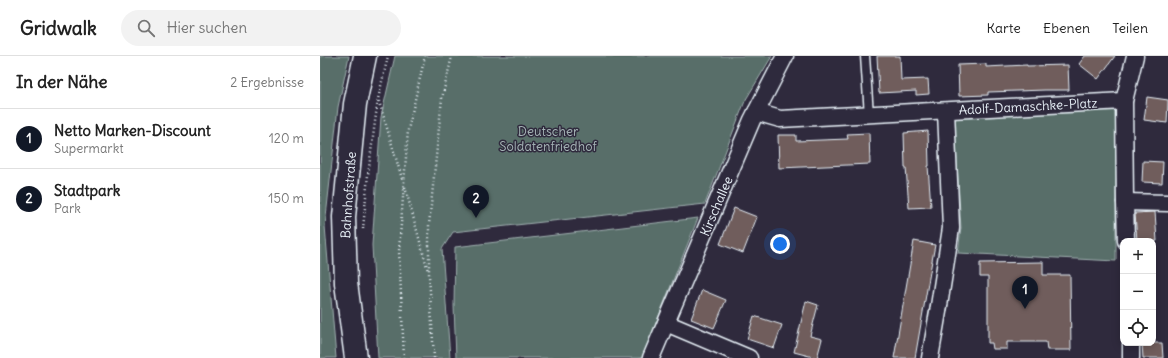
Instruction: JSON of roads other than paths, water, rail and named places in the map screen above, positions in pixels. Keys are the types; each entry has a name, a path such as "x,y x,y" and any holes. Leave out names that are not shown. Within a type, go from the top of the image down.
{"street":[{"name":"Bahnhofstraße","path":"356,358 346,283 344,217 355,104 365,56"},
{"name":"Kirschallee","path":"651,358 752,120 785,56"},
{"path":"1126,238 1124,101 1135,56"},
{"name":"Adolf-Damaschke-Platz","path":"930,358 951,228 946,111 1124,101"},
{"path":"756,112 780,119 946,111"},
{"path":"1125,202 1168,203"},
{"path":"666,323 749,358"},
{"path":"1131,346 1131,358"}],"lane":[{"path":"865,56 869,115"}],"place":[{"name":"Stadtpark","path":"476,218"},
{"name":"Netto Marken-Discount","path":"1025,309"}],"park label":[{"name":"Deutscher Soldatenfriedhof","path":"548,138"}]}
